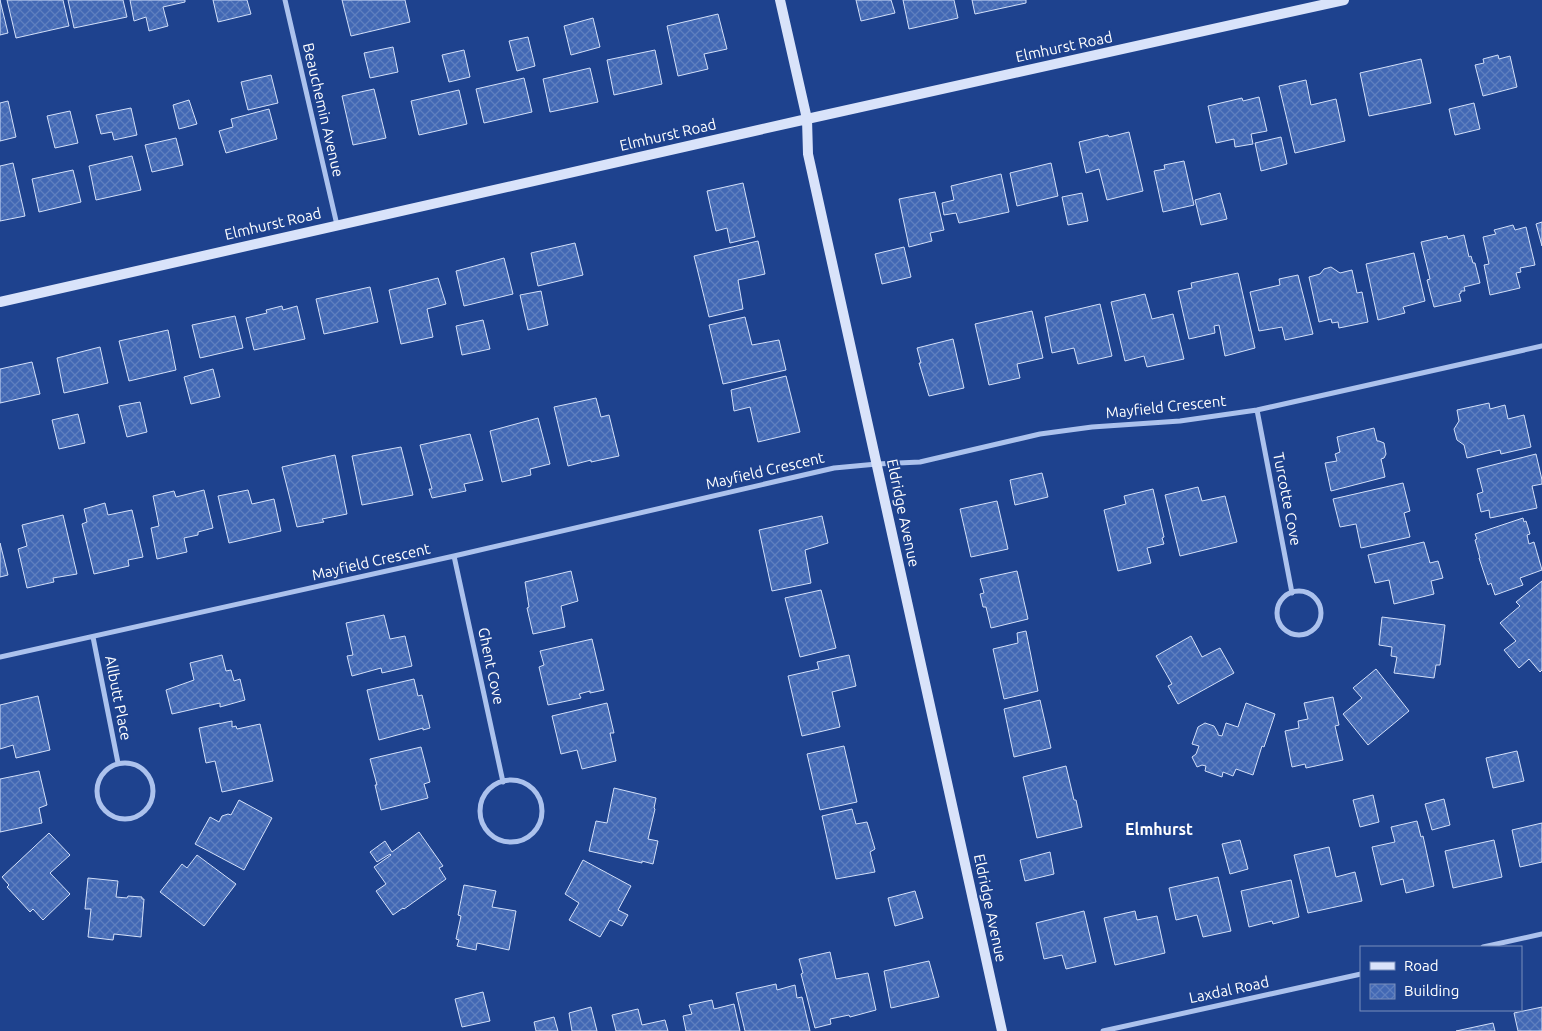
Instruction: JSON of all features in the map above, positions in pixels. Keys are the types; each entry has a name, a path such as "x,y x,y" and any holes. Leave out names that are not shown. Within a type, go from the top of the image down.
{"street":[{"name":"Beauchemin Avenue","path":"285,0 337,225"},
{"name":"Eldridge Avenue","path":"780,0 807,119 808,154 1002,1031"},
{"name":"Elmhurst Road","path":"0,302 807,119 1344,0"},
{"name":"Mayfield Crescent","path":"0,657 454,556 834,468 920,462 1048,433 1092,427 1180,421 1257,410 1542,346"},
{"name":"Turcotte Cove","path":"1257,410 1292,593"},
{"name":"Ghent Cove","path":"454,556 503,782"},
{"path":"1292,593 1307,593 1319,603 1321,618 1318,625 1306,634 1291,634 1280,624 1278,609 1286,596 1292,593"},
{"name":"Allbutt Place","path":"93,637 118,763"},
{"name":"Allbutt Place","path":"118,763 138,766 146,772 151,781 153,790 152,800 148,808 140,815 131,819 112,816 102,808 97,799 96,789 98,780 109,767 118,763"},
{"path":"514,780 525,784 534,790 540,799 542,809 538,827 531,835 522,840 511,842 498,839 489,833 483,824 481,814 482,803 486,793 494,786 503,782 514,780"},
{"path":"1488,946 1542,934"},
{"name":"Laxdal Road","path":"1103,1031 1360,974"}],"building":[{"path":"0,0 8,33 0,35"},
{"path":"7,0 63,0 69,26 16,38"},
{"path":"68,0 123,0 127,17 74,28"},
{"path":"130,0 185,0 185,2 163,7 168,26 149,31 146,17 134,21"},
{"path":"213,0 247,0 251,14 218,22"},
{"path":"342,0 405,0 410,22 351,36"},
{"path":"856,0 891,0 895,13 861,21"},
{"path":"903,0 954,0 958,18 909,29"},
{"path":"972,0 1026,0 1026,3 975,14"},
{"path":"718,14 727,49 704,54 708,69 678,76 667,26"},
{"path":"593,18 600,47 571,55 564,26"},
{"path":"528,37 535,66 517,71 509,41"},
{"path":"393,47 398,72 370,78 364,53"},
{"path":"464,50 470,77 449,82 442,55"},
{"path":"655,50 662,84 614,95 607,60"},
{"path":"1498,55 1499,59 1510,56 1517,87 1483,96 1475,65 1484,63 1483,59"},
{"path":"1421,59 1431,103 1369,116 1360,73"},
{"path":"590,68 598,102 550,112 543,79"},
{"path":"271,75 278,103 248,110 241,82"},
{"path":"524,78 532,112 484,123 476,89"},
{"path":"1306,80 1311,105 1336,99 1345,141 1295,153 1279,86"},
{"path":"374,89 386,138 353,145 342,96"},
{"path":"459,90 467,124 419,135 411,101"},
{"path":"1259,97 1267,131 1251,134 1253,144 1235,147 1234,139 1216,143 1208,106 1242,98 1243,101"},
{"path":"189,100 197,124 179,129 173,105"},
{"path":"8,101 16,137 0,141 0,103"},
{"path":"1474,103 1480,129 1455,135 1449,109"},
{"path":"131,108 137,135 114,140 112,132 101,134 96,115"},
{"path":"269,109 277,139 226,153 219,131 233,127 231,119"},
{"path":"70,111 78,143 55,148 47,116"},
{"path":"1129,132 1143,191 1107,200 1099,169 1086,173 1079,142"},
{"path":"1281,137 1287,164 1261,171 1255,143"},
{"path":"176,138 183,165 152,172 145,145"},
{"path":"132,156 141,190 96,200 89,166"},
{"path":"1184,161 1194,205 1163,212 1154,171 1165,169 1164,165"},
{"path":"13,163 25,216 0,221 0,166"},
{"path":"1051,163 1058,196 1017,206 1010,173"},
{"path":"73,170 81,202 39,212 32,179"},
{"path":"1001,174 1009,212 959,223 956,213 944,215 942,203 954,200 951,186"},
{"path":"743,183 755,237 730,243 727,228 716,231 707,191"},
{"path":"935,192 944,230 930,233 932,241 909,247 899,199"},
{"path":"1082,193 1088,221 1068,225 1062,197"},
{"path":"1220,193 1227,219 1201,225 1195,200"},
{"path":"1542,222 1542,246 1536,224"},
{"path":"1513,225 1515,230 1526,227 1535,265 1520,268 1521,272 1516,273 1520,288 1490,295 1484,265 1489,264 1483,237 1496,234 1494,230"},
{"path":"1464,235 1469,257 1471,256 1473,263 1475,263 1480,283 1464,287 1465,291 1461,291 1459,294 1461,301 1434,307 1427,280 1430,279 1421,242 1447,236 1448,239"},
{"path":"758,241 765,274 738,280 743,309 709,317 694,256"},
{"path":"575,243 583,275 538,286 531,253"},
{"path":"904,247 911,277 882,284 875,254"},
{"path":"1414,253 1425,301 1403,307 1405,313 1378,320 1366,264"},
{"path":"504,258 513,294 464,306 456,271"},
{"path":"1331,267 1340,273 1352,270 1357,293 1362,292 1368,322 1339,328 1338,322 1332,323 1331,319 1319,322 1309,277 1320,274 1324,269"},
{"path":"1238,273 1255,348 1225,356 1219,325 1214,326 1215,333 1189,339 1178,291 1192,288 1191,283"},
{"path":"1298,275 1313,334 1285,340 1282,327 1259,331 1250,292 1280,285 1279,279"},
{"path":"438,278 446,304 427,309 433,337 401,344 389,290"},
{"path":"370,287 378,322 324,334 316,299"},
{"path":"541,291 548,325 528,330 520,295"},
{"path":"1145,294 1152,319 1173,314 1184,359 1147,367 1144,356 1125,361 1111,302"},
{"path":"1100,304 1112,356 1078,364 1074,348 1052,353 1045,317"},
{"path":"282,306 283,310 297,306 305,339 254,350 246,318 267,313 266,310"},
{"path":"1032,311 1043,358 1017,364 1020,378 989,385 975,324"},
{"path":"235,316 243,348 200,358 192,325"},
{"path":"745,317 752,345 779,340 786,370 723,384 709,325"},
{"path":"483,320 490,349 462,355 456,326"},
{"path":"168,330 176,370 129,381 119,341"},
{"path":"953,339 964,388 929,396 919,363 921,363 917,348"},
{"path":"100,347 108,383 64,393 57,358"},
{"path":"32,362 40,394 0,403 0,369"},
{"path":"213,369 220,397 191,404 184,377"},
{"path":"786,376 800,432 758,442 750,407 734,411 731,390"},
{"path":"596,398 601,417 609,415 619,456 568,466 554,407"},
{"path":"140,402 147,432 127,437 119,406"},
{"path":"1489,403 1490,409 1505,405 1508,419 1524,415 1531,447 1501,454 1500,450 1467,458 1464,445 1457,440 1454,429 1459,421 1457,410"},
{"path":"78,414 85,443 59,449 52,420"},
{"path":"538,418 550,464 530,469 531,475 502,482 490,431"},
{"path":"1374,428 1377,441 1384,443 1386,454 1381,459 1385,477 1331,491 1325,463 1337,461 1335,454 1340,452 1337,437"},
{"path":"470,434 483,480 464,484 466,491 432,498 429,489 432,489 420,445"},
{"path":"401,447 413,495 362,505 352,456"},
{"path":"1536,454 1542,480 1542,484 1532,486 1537,508 1490,518 1489,510 1481,512 1477,494 1483,492 1477,469"},
{"path":"335,455 347,514 322,519 324,522 297,527 282,467"},
{"path":"1042,473 1048,497 1015,505 1010,480"},
{"path":"1403,483 1410,511 1404,513 1410,537 1361,548 1356,524 1340,527 1333,499"},
{"path":"1198,487 1202,501 1225,496 1237,542 1180,556 1165,495"},
{"path":"1153,489 1164,544 1147,548 1151,563 1118,571 1104,510 1126,504 1124,496"},
{"path":"204,490 213,528 198,532 198,535 184,538 187,552 157,559 151,528 159,526 153,496 174,491 176,497"},
{"path":"248,490 252,504 274,499 281,531 229,543 218,496"},
{"path":"997,501 1008,549 971,557 960,509"},
{"path":"105,503 108,515 132,510 143,557 128,560 129,566 94,574 82,524 87,522 84,509"},
{"path":"63,515 77,574 53,578 54,582 27,588 18,549 27,546 22,525"},
{"path":"822,516 828,543 805,550 811,583 772,591 759,530"},
{"path":"1523,518 1524,522 1526,521 1530,534 1527,535 1529,544 1534,542 1542,570 1520,578 1523,585 1495,595 1491,583 1488,585 1479,558 1475,534"},
{"path":"1424,542 1430,563 1438,561 1443,578 1431,581 1434,594 1394,604 1389,580 1375,583 1368,555"},
{"path":"0,543 8,575 0,577"},
{"path":"571,571 578,601 561,606 565,627 533,634 527,608 529,607 525,582"},
{"path":"1017,571 1028,619 991,628 986,607 983,607 980,594 984,593 980,579"},
{"path":"1542,581 1542,670 1540,672 1529,659 1519,668 1504,650 1516,641 1500,623 1520,606 1516,602"},
{"path":"821,590 836,648 800,657 785,598"},
{"path":"384,615 390,639 405,636 412,666 382,673 381,668 352,676 347,656 353,655 346,623"},
{"path":"1382,617 1445,625 1440,665 1436,665 1434,678 1394,673 1397,657 1391,656 1392,647 1379,645"},
{"path":"1026,631 1038,691 1004,699 993,649 1018,643 1017,633"},
{"path":"1191,636 1202,657 1220,648 1234,673 1178,704 1168,686 1172,684 1156,656"},
{"path":"592,639 604,690 590,693 590,691 579,694 581,698 548,705 539,667 544,665 540,651"},
{"path":"222,655 226,671 231,670 234,681 240,679 245,700 220,707 220,703 172,714 166,690 194,680 190,663"},
{"path":"849,655 856,686 832,692 840,727 802,736 788,676 819,669 817,662"},
{"path":"1376,669 1409,711 1368,745 1343,714 1362,698 1353,688"},
{"path":"414,679 418,696 422,695 430,728 423,730 423,728 379,740 367,690"},
{"path":"38,696 50,750 16,758 13,745 0,749 0,705"},
{"path":"1333,697 1339,725 1335,726 1343,760 1306,768 1305,764 1292,767 1285,731 1299,728 1298,721 1308,719 1304,703"},
{"path":"1040,700 1051,748 1014,757 1004,709"},
{"path":"607,703 614,733 610,733 616,761 582,769 577,750 561,754 552,716"},
{"path":"1246,703 1275,714 1253,775 1236,769 1233,776 1223,772 1222,777 1205,771 1206,766 1197,767 1192,757 1196,754 1199,746 1192,744 1198,727 1205,723 1214,726 1218,735 1222,736 1226,723 1238,727"},
{"path":"232,721 232,727 236,726 237,729 260,724 273,781 222,792 215,761 206,763 199,728"},
{"path":"844,746 857,802 820,810 807,754"},
{"path":"421,747 430,782 424,784 428,798 381,810 370,759"},
{"path":"1517,751 1524,781 1493,788 1486,758"},
{"path":"1066,766 1082,827 1037,838 1023,777"},
{"path":"39,771 47,805 39,808 42,823 0,832 0,779"},
{"path":"614,788 656,798 648,839 658,841 653,864 589,851 596,821 607,823"},
{"path":"1373,795 1379,822 1360,827 1353,800"},
{"path":"1444,799 1450,825 1432,830 1425,804"},
{"path":"239,800 272,818 244,870 195,844 210,817 219,822 222,816 231,815"},
{"path":"852,809 856,824 867,822 875,849 870,852 875,872 836,879 822,816"},
{"path":"1417,821 1421,837 1423,836 1434,886 1406,893 1403,879 1381,885 1372,847 1395,842 1391,827"},
{"path":"1542,823 1542,862 1520,867 1512,830"},
{"path":"419,832 443,866 439,868 446,879 393,915 376,891 386,884 374,867 391,855 377,862 370,852 385,841 392,852"},
{"path":"49,833 70,855 50,873 70,894 43,920 33,909 30,912 7,887 9,885 2,877"},
{"path":"1240,840 1248,869 1230,874 1222,844"},
{"path":"1494,840 1502,877 1453,888 1445,851"},
{"path":"1329,847 1336,877 1355,872 1362,901 1308,913 1294,855"},
{"path":"1050,852 1054,874 1025,881 1020,860"},
{"path":"197,855 236,884 204,926 160,892 182,864 187,868"},
{"path":"583,860 631,886 618,910 628,915 622,926 610,920 600,937 569,920 579,903 565,894"},
{"path":"1218,877 1231,931 1203,937 1197,915 1176,920 1169,888"},
{"path":"88,878 118,881 116,897 142,897 144,899 141,937 114,934 113,940 88,937 91,909 85,909"},
{"path":"1291,880 1299,917 1273,924 1272,921 1249,927 1241,891"},
{"path":"464,885 496,891 492,907 516,911 509,950 477,943 476,950 457,946 459,940 456,939 461,916 458,915"},
{"path":"915,891 923,918 895,926 888,898"},
{"path":"1084,911 1096,962 1066,969 1062,955 1044,959 1036,923"},
{"path":"1135,911 1137,920 1157,916 1165,953 1115,965 1104,918"},
{"path":"830,952 836,979 868,973 876,1010 850,1017 849,1015 830,1019 831,1024 815,1028 799,959"},
{"path":"929,961 939,997 891,1008 884,971"},
{"path":"776,984 777,990 795,985 797,998 802,997 810,1031 745,1031 736,993"},
{"path":"483,992 490,1021 462,1027 455,999"},
{"path":"712,1000 714,1009 734,1004 740,1031 686,1031 683,1016 692,1014 689,1005"},
{"path":"591,1007 597,1031 572,1031 569,1013"},
{"path":"1542,1007 1542,1031 1518,1031 1514,1013"},
{"path":"638,1009 642,1025 665,1020 668,1031 616,1031 612,1015"},
{"path":"554,1017 558,1031 536,1031 534,1022"},
{"path":"1493,1023 1495,1031 1456,1031"}],"district":[{"name":"Elmhurst","path":"1159,829"}]}
